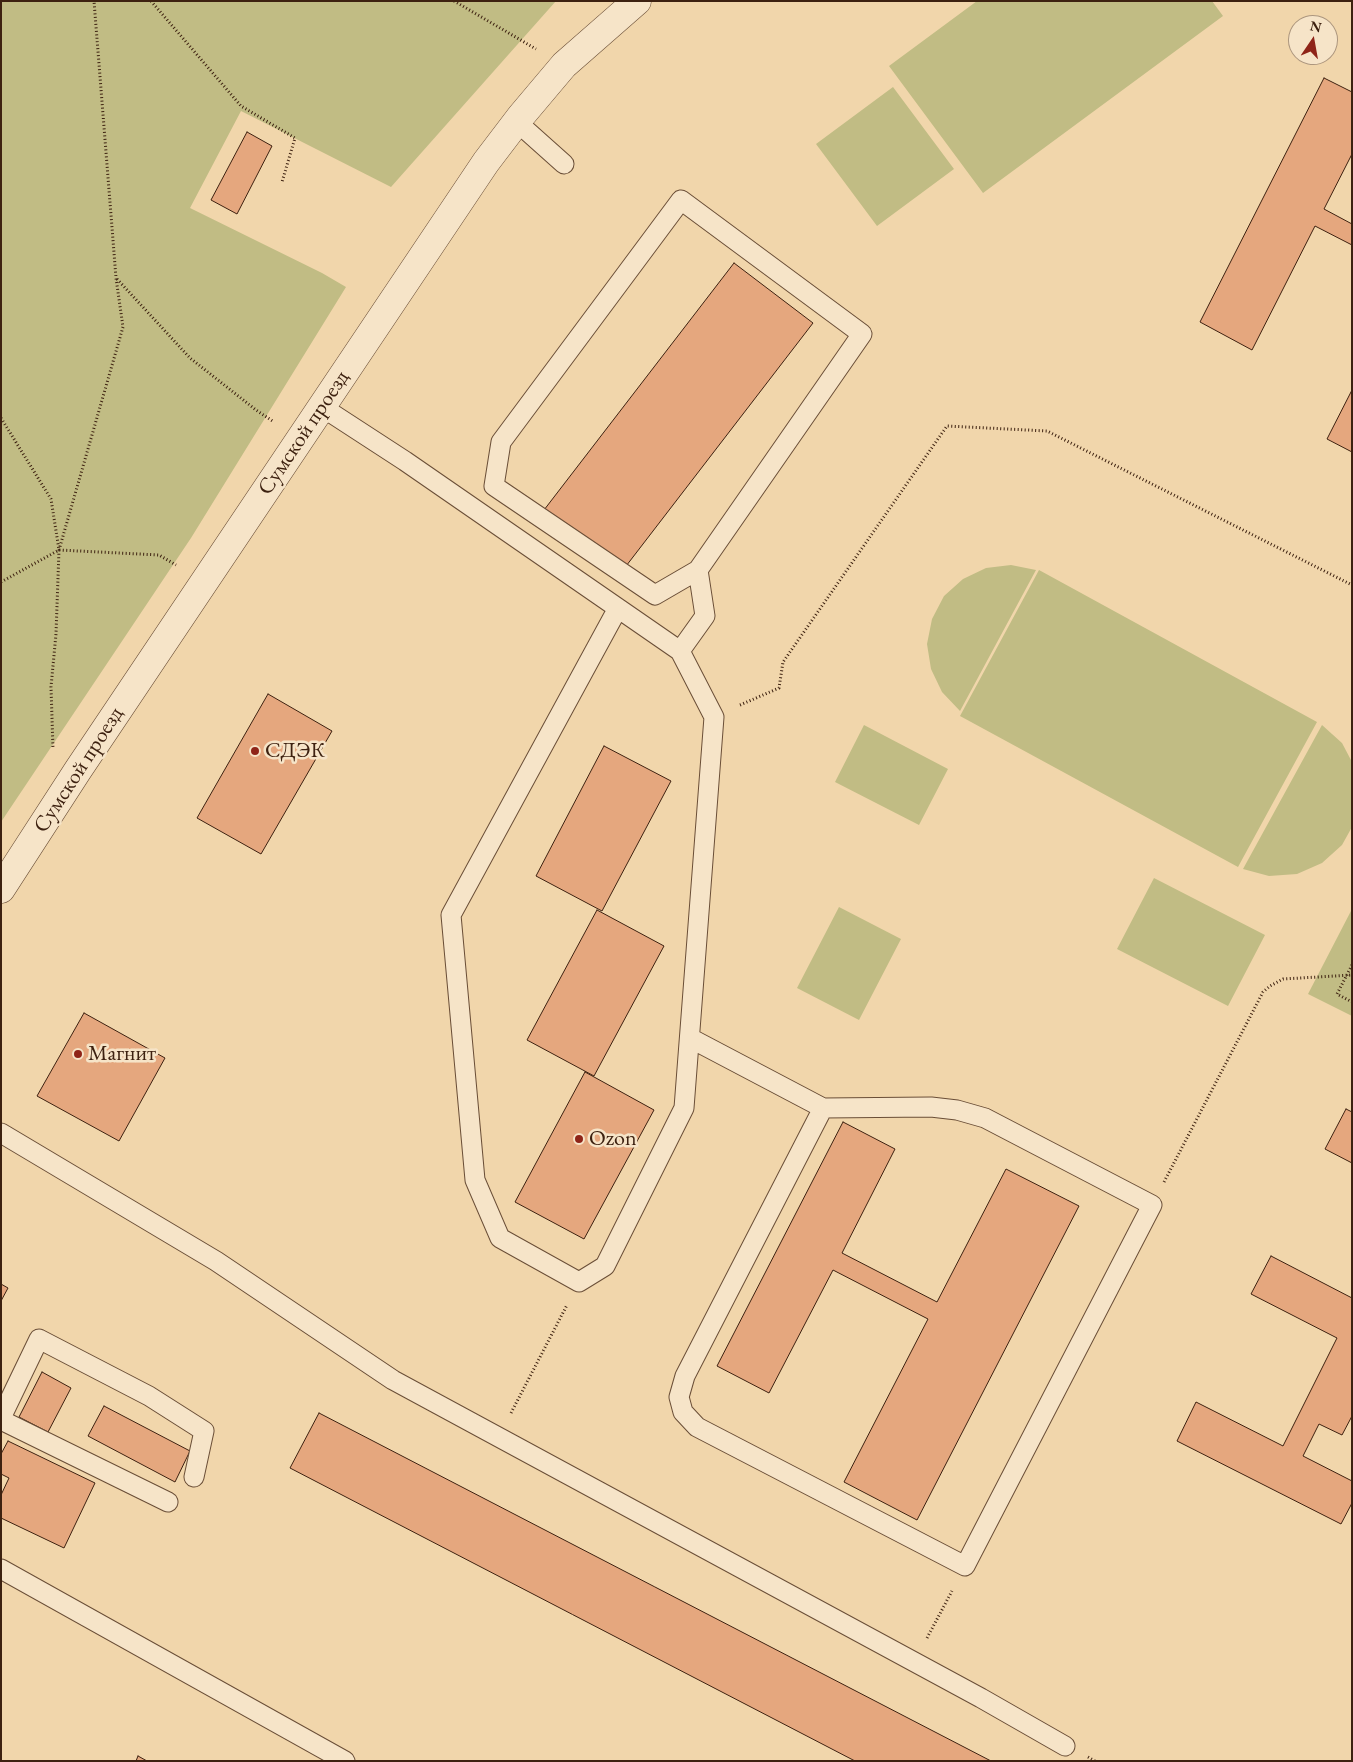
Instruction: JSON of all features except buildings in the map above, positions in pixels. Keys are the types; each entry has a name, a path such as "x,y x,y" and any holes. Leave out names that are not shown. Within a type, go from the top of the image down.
{"street":[{"name":"Сумской проезд","path":"1,890 78,770 486,162 564,65 637,1"}],"lane":[{"path":"517,122 564,164"},
{"path":"680,651 705,616 698,570 862,334 682,200 501,442 494,486 655,595 698,570"},
{"path":"322,407 405,460 680,651 714,717 684,1108 605,1266 579,1282 500,1238 475,1180 451,915 618,608"},
{"path":"690,1038 823,1108 931,1108 957,1110 985,1118 1152,1205 964,1566 697,1427 683,1412 679,1397 684,1376 823,1108"},
{"path":"1,1133 216,1261 394,1380 981,1698 1065,1746"},
{"path":"168,1502 1,1419 39,1339 149,1396 204,1431 194,1477"},
{"path":"1,1569 345,1761"}],"path":[{"path":"59,550 123,327 116,278 94,1"},
{"path":"151,1 241,106 295,138 282,182"},
{"path":"454,1 564,65"},
{"path":"116,278 190,358 256,410 301,440"},
{"path":"1,418 52,499 59,550 52,687 53,754"},
{"path":"714,717 778,688 783,662 947,426 1047,431 1352,586"},
{"path":"1,582 59,550 159,555 205,582"},
{"path":"1352,965 1337,994 1352,1002"},
{"path":"1152,1205 1263,992 1283,979 1352,975"},
{"path":"498,1437 579,1282"}],"shaded area":[{"path":"1,1 556,1 391,187 241,111 190,208 322,273 346,287 191,538 1,822"},
{"path":"977,1 1212,1 1223,16 983,193 889,66"},
{"path":"893,87 954,169 877,226 816,144"},
{"path":"1011,565 1036,570 960,711 942,692 931,669 927,644 932,619 944,596 963,579 986,568"},
{"path":"1039,570 1317,722 1238,867 960,716"},
{"path":"864,725 948,769 919,825 835,782"},
{"path":"1322,725 1342,743 1352,762 1352,827 1342,845 1322,863 1297,874 1269,876 1243,869"},
{"path":"1154,878 1265,935 1228,1006 1117,949"},
{"path":"839,907 901,939 859,1020 797,988"},
{"path":"1352,909 1352,1016 1308,994"}],"place":[{"name":"СДЭК","path":"255,751"},
{"name":"Магнит","path":"78,1054"},
{"name":"Ozon","path":"579,1139"}]}
